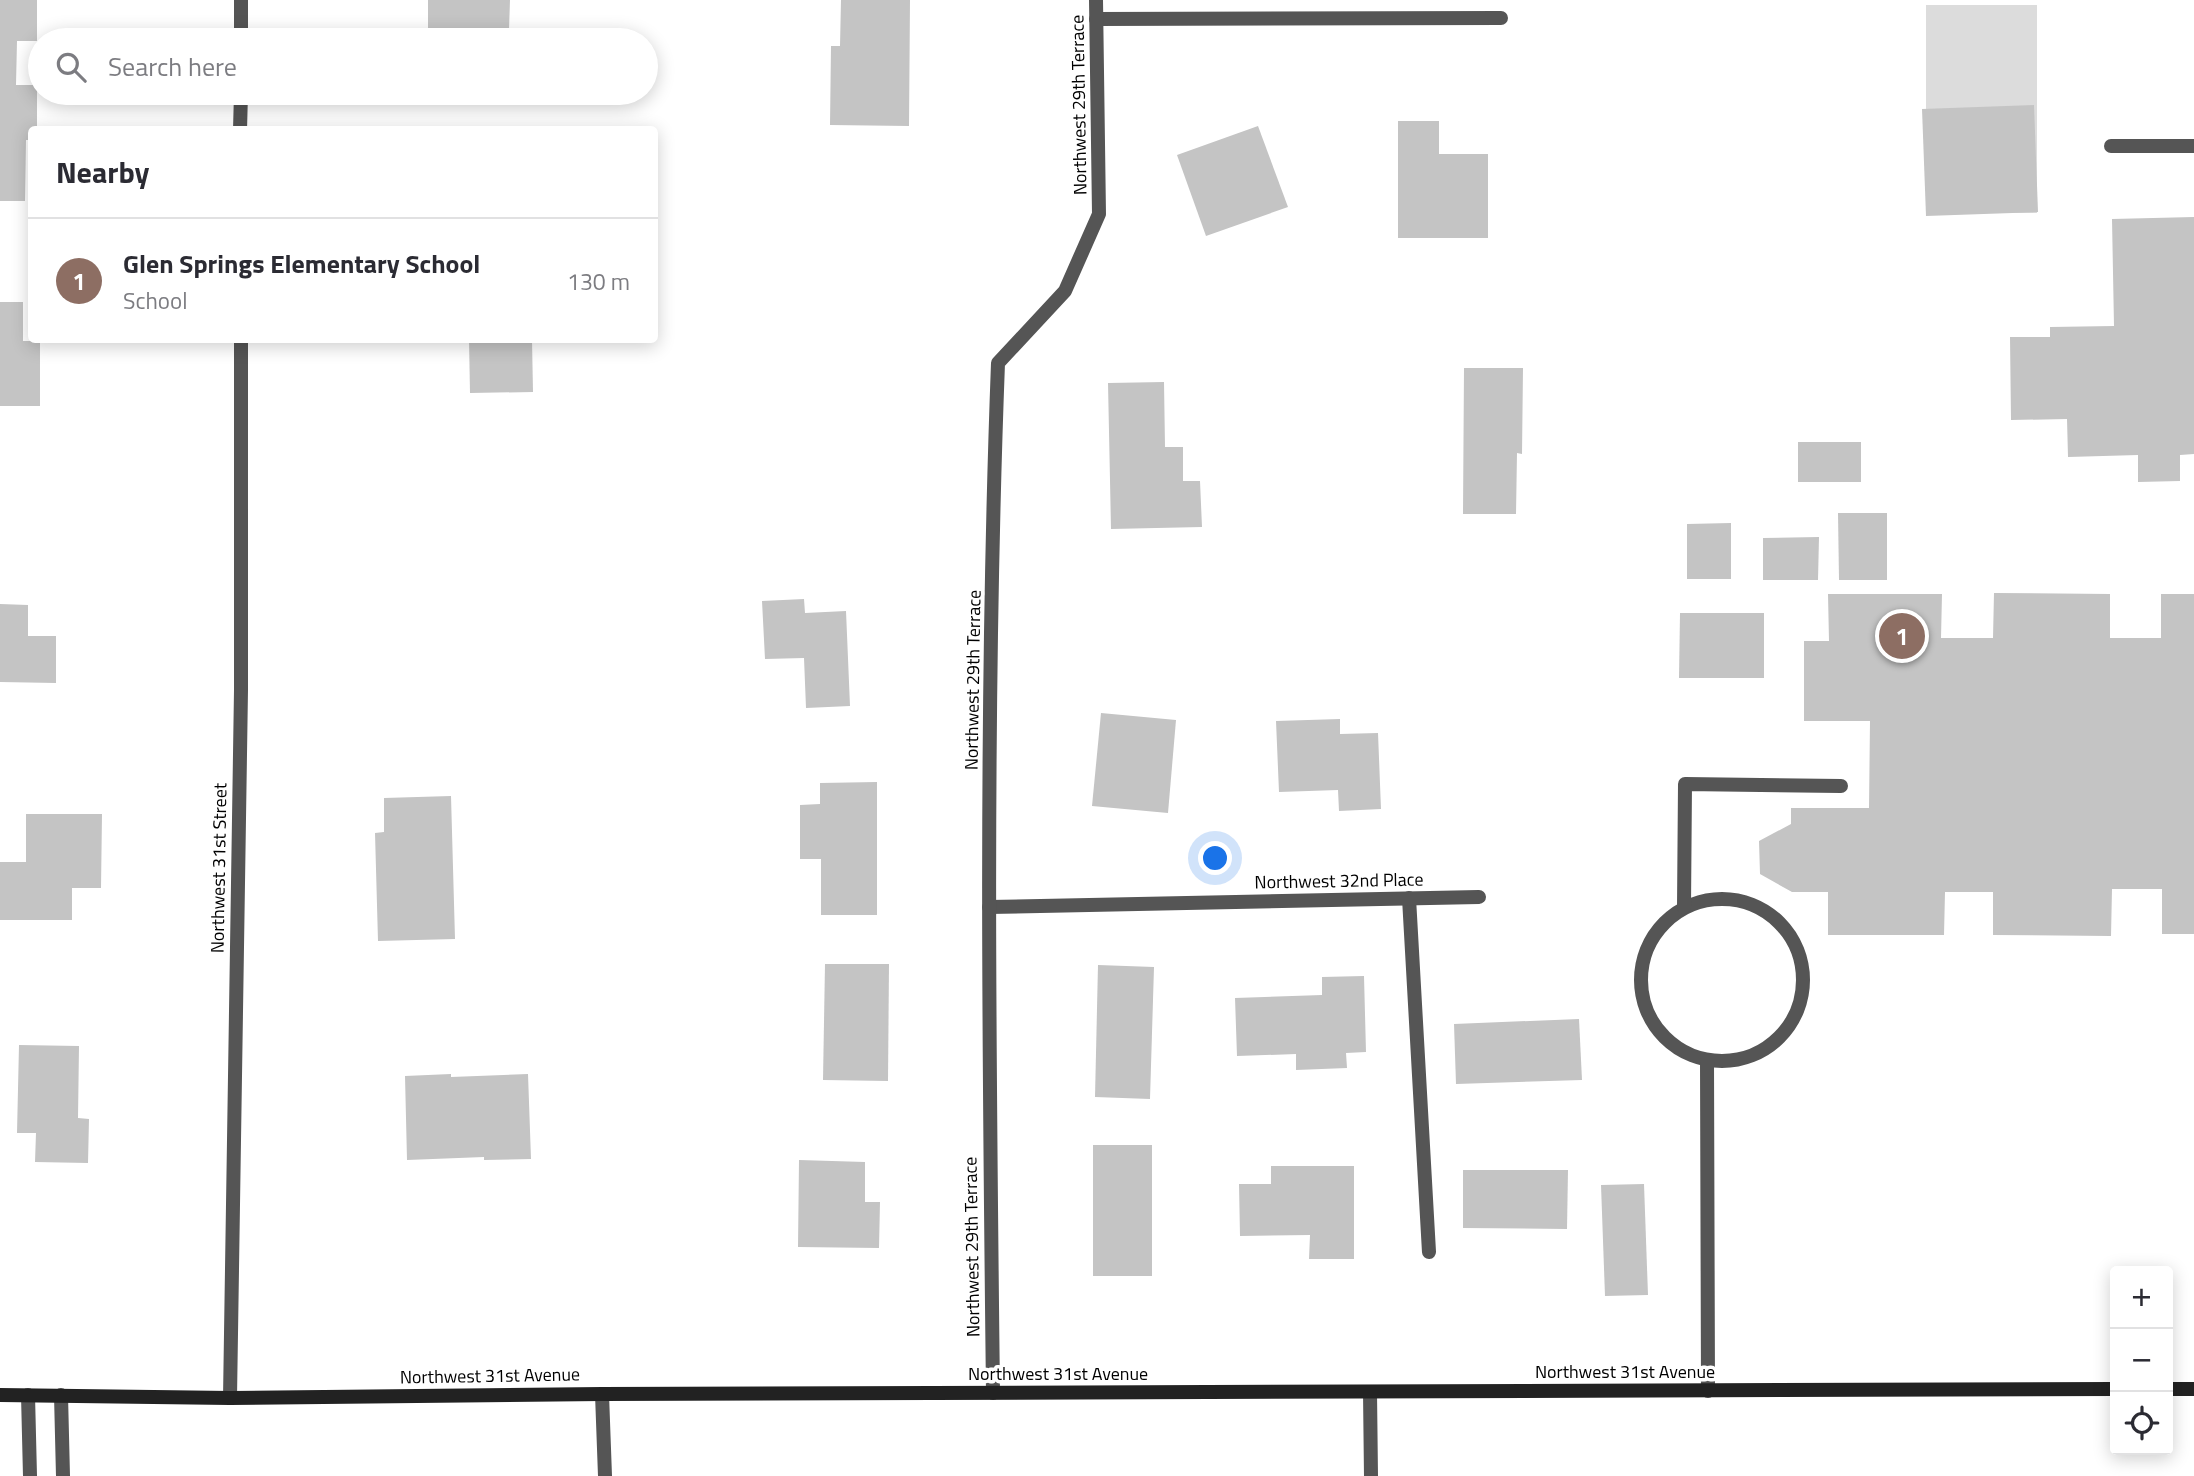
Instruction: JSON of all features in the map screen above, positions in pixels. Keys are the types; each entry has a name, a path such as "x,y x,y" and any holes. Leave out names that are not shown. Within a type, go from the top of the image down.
{"street":[{"path":"241,0 241,28"},
{"name":"Northwest 29th Terrace","path":"993,1393 989,907 998,363 1065,291 1099,214 1097,0"},
{"path":"1097,19 1501,18"},
{"path":"240,126 241,105"},
{"path":"2111,146 2194,146"},
{"name":"Northwest 31st Street","path":"230,1398 241,690 240,343"},
{"path":"1684,907 1685,784 1842,786"},
{"name":"Northwest 32nd Place","path":"989,907 1479,897"},
{"path":"1409,898 1429,1252"},
{"path":"1708,899 1737,899 1763,909 1786,928 1799,952 1804,980 1799,1008 1785,1033 1763,1051 1736,1061 1707,1061 1683,1052 1663,1037 1648,1016 1640,992 1641,967 1648,943 1663,922 1684,907 1708,899"},
{"path":"1707,1061 1708,1391"},
{"name":"Northwest 31st Avenue","path":"0,1395 230,1398 602,1394 2110,1389"},
{"path":"2173,1389 2194,1389"},
{"path":"1370,1392 1371,1476"},
{"path":"602,1394 605,1476"},
{"path":"29,1395 30,1476"},
{"path":"61,1395 63,1476"}],"shaded area":[{"path":"1926,5 2037,5 2037,213 1926,213"}],"building":[{"path":"0,0 37,0 37,28 28,28 28,41 17,41 16,85 28,85 28,105 37,105 37,126 28,126 26,140 25,201 0,201"},
{"path":"428,0 510,0 509,28 428,28"},
{"path":"841,0 910,0 909,126 830,125 831,46 840,46"},
{"path":"2034,105 2038,212 1926,216 1922,109"},
{"path":"1398,121 1439,121 1439,154 1488,154 1488,238 1398,238"},
{"path":"1258,126 1288,207 1206,236 1177,155"},
{"path":"2194,217 2194,454 2180,455 2180,481 2138,482 2138,455 2068,457 2067,419 2011,420 2010,337 2050,337 2050,327 2114,326 2112,219"},
{"path":"0,302 23,302 23,341 40,343 40,406 0,406"},
{"path":"469,343 532,343 533,392 470,393"},
{"path":"1464,368 1523,368 1522,454 1517,453 1516,514 1463,514"},
{"path":"1164,382 1165,447 1183,447 1183,481 1200,481 1202,527 1111,529 1108,383"},
{"path":"1798,442 1861,442 1861,482 1798,482"},
{"path":"1838,513 1887,513 1887,580 1839,580"},
{"path":"1731,523 1731,579 1687,579 1687,524"},
{"path":"1819,537 1818,580 1763,580 1763,538"},
{"path":"1994,593 2110,594 2110,638 2161,638 2161,594 2194,594 2194,934 2162,934 2162,889 2112,889 2111,936 1993,935 1993,892 1945,892 1944,935 1828,935 1828,892 1792,892 1760,874 1759,841 1791,824 1791,808 1869,808 1870,721 1804,721 1804,641 1829,641 1828,594 1942,594 1941,638 1993,638"},
{"path":"804,599 805,613 846,611 850,706 806,708 804,658 765,659 762,601"},
{"path":"0,604 28,605 28,636 56,636 56,683 0,682"},
{"path":"1680,613 1764,613 1764,678 1679,678"},
{"path":"1101,713 1176,720 1168,813 1092,806"},
{"path":"1340,719 1340,734 1378,733 1381,809 1339,811 1338,790 1279,792 1276,721"},
{"path":"877,782 877,915 821,915 821,859 800,859 800,805 820,804 820,783"},
{"path":"451,796 455,939 378,941 375,833 384,832 384,798"},
{"path":"26,814 102,814 101,888 72,888 72,920 0,920 0,862 26,862"},
{"path":"825,964 889,964 888,1081 823,1080"},
{"path":"1098,965 1154,967 1150,1099 1095,1097"},
{"path":"1364,976 1366,1052 1346,1053 1347,1068 1296,1070 1296,1054 1237,1056 1235,998 1322,995 1322,977"},
{"path":"1579,1019 1582,1080 1456,1084 1454,1024"},
{"path":"19,1045 79,1046 78,1118 89,1119 88,1163 35,1162 36,1133 17,1133"},
{"path":"451,1074 451,1077 528,1074 531,1159 484,1160 484,1157 407,1160 405,1076"},
{"path":"1093,1145 1152,1145 1152,1276 1093,1276"},
{"path":"799,1160 865,1162 865,1202 880,1202 879,1248 798,1247"},
{"path":"1271,1166 1354,1166 1354,1259 1309,1259 1310,1235 1240,1236 1239,1184 1271,1184"},
{"path":"1463,1170 1568,1170 1567,1229 1463,1228"},
{"path":"1644,1184 1648,1295 1605,1296 1601,1185"}],"place":[{"name":"Glen Springs Elementary School","path":"1902,636"}]}
